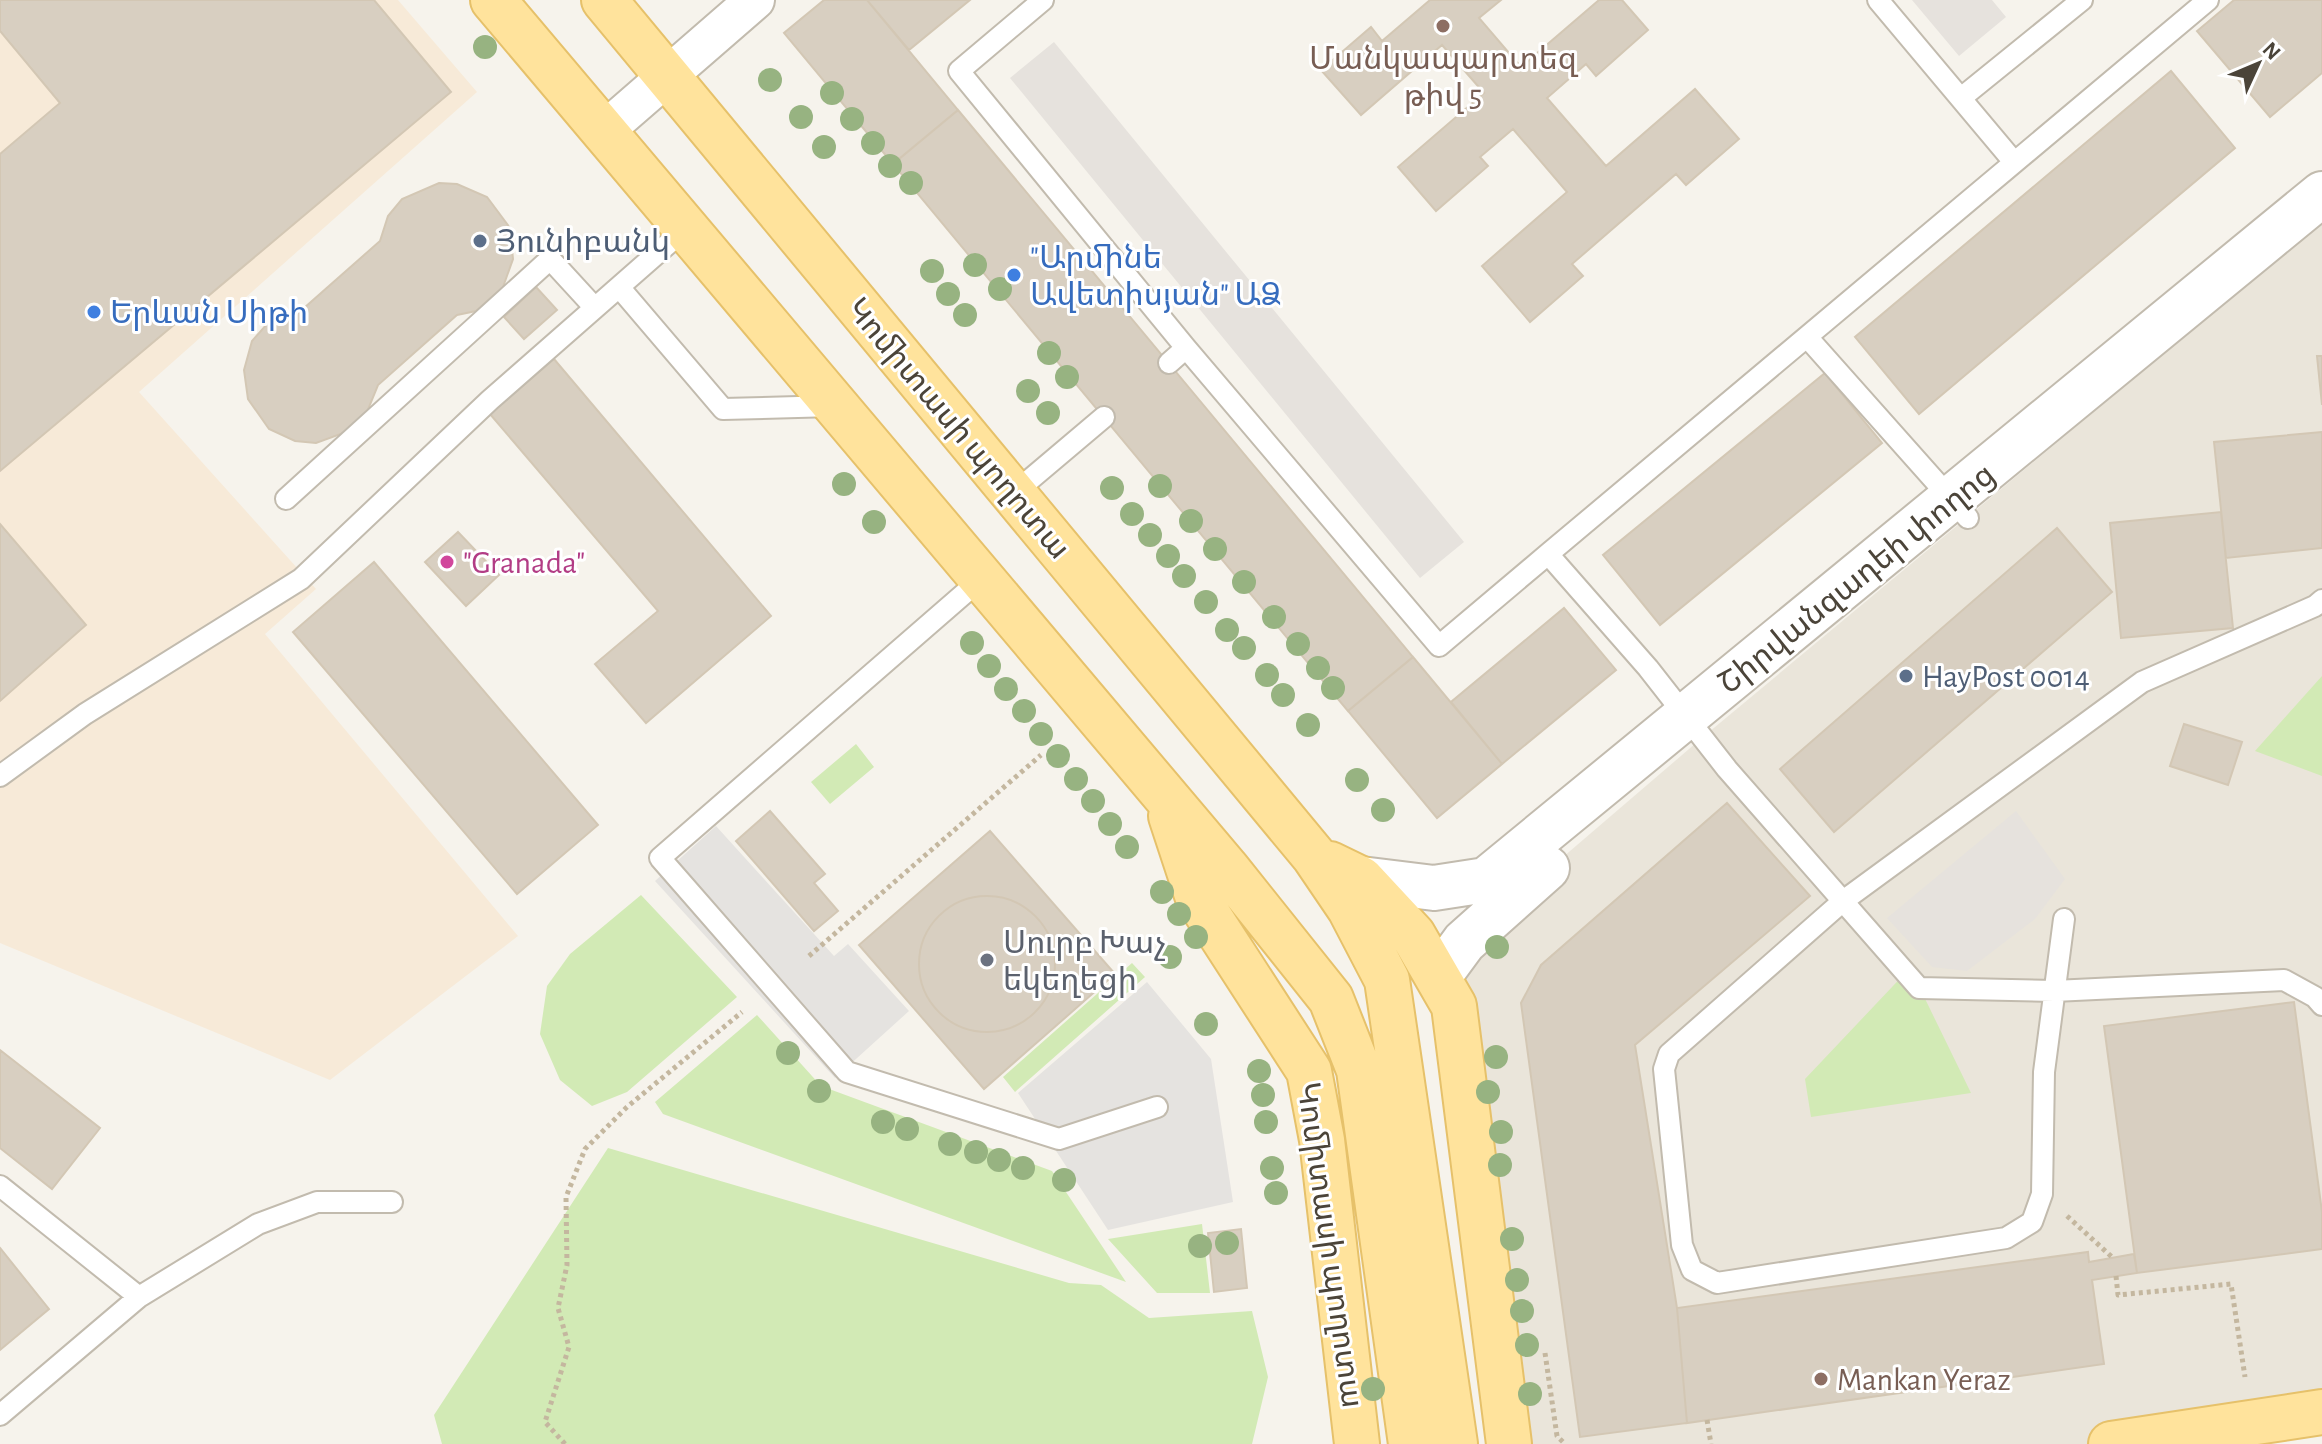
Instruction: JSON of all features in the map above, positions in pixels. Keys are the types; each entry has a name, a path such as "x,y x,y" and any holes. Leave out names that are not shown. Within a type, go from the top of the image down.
{"main road":[{"name":"Կոմիտասի պողոտա","path":"493,0 1331,999 1359,1070 1409,1428"},
{"name":"Կոմիտասի պողոտա","path":"604,0 1314,856 1350,909 1387,980 1452,1425"},
{"name":"Կոմիտասի պողոտա","path":"1163,795 1199,901 1309,1071 1322,1140 1357,1444"},
{"name":"Կոմիտասի պողոտա","path":"1314,856 1361,879 1413,935 1454,1006 1509,1444"},
{"path":"2111,1444 2322,1412"}],"street":[{"path":"603,132 755,0"},
{"name":"Շիրվանզադեի փողոց","path":"1960,509 2322,194"},
{"name":"Շիրվանզադեի փողոց","path":"1361,879 1434,888 1486,880 1695,726 1960,509 2322,222"},
{"name":"Շիրվանզադեի փողոց","path":"1439,976 1464,942 1695,726"}],"lane":[{"path":"1043,0 959,71 1186,348 1439,646 2208,0"},
{"path":"1878,0 2014,162"},
{"path":"1961,98 2082,0"},
{"path":"0,776 85,714 301,579 490,400 685,229"},
{"path":"286,499 550,259 595,308"},
{"path":"619,287 723,409 835,406"},
{"path":"1807,337 1960,509"},
{"path":"1169,363 1186,348"},
{"path":"1014,493 1104,417"},
{"path":"1548,554 1919,988 2054,991 2284,980 2315,997 2322,1005"},
{"path":"981,579 660,858 847,1072 1059,1139 1157,1107"},
{"path":"2064,919 2044,1072 2042,1194 2032,1222 2006,1238 1717,1283 1692,1270 1682,1245 1664,1069 1669,1054 1843,901 2142,682 2315,606 2322,600"},
{"path":"0,1186 139,1297"},
{"path":"0,1415 139,1297 258,1224 317,1202 392,1202"}],"path":[{"path":"809,956 1041,755"},
{"path":"565,1444 545,1422 569,1347 558,1308 567,1265 566,1197 585,1149 627,1107 742,1012"},
{"path":"2042,1194 2113,1258"},
{"path":"2116,1276 2118,1295 2231,1284 2245,1377"},
{"path":"1707,1420 1711,1444"}],"shaded area":[{"path":"0,0 398,0 477,92 139,392 316,589 265,634 518,936 330,1080 0,943"},
{"path":"1912,0 1992,0 2006,17 1959,56"},
{"path":"1054,42 1464,542 1420,578 1010,78"},
{"path":"2322,222 2322,1412 2111,1444 1518,1444 1454,1006 1464,942 1703,737"},
{"path":"2016,811 2065,879 2035,919 1967,971 1932,967 1887,918"},
{"path":"716,826 834,956 848,944 909,1011 835,1078 655,881"},
{"path":"1147,982 1211,1059 1233,1202 1108,1230 1018,1093"}],"green space":[{"path":"2322,676 2322,776 2255,751"},
{"path":"856,744 874,767 830,804 811,782"},
{"path":"641,895 737,997 627,1092 592,1106 560,1080 540,1034 547,986 570,954"},
{"path":"1132,963 1145,977 1015,1092 1003,1077"},
{"path":"1910,968 1971,1093 1811,1117 1805,1079"},
{"path":"757,1015 821,1086 1052,1171 1126,1282 663,1114 655,1102"},
{"path":"608,1148 1069,1283 1101,1285 1149,1318 1252,1311 1268,1377 1252,1444 442,1444 434,1415"},
{"path":"1202,1224 1210,1293 1157,1293 1108,1239"}],"building":[{"name":"Երևան Սիթի","path":"0,0 374,0 451,92 0,471 0,154 60,103 0,31"},
{"path":"824,0 867,0 958,110 893,164 784,33"},
{"path":"867,0 970,0 909,50"},
{"path":"1430,0 1501,0 1479,18 1521,67 1599,0 1622,0 1648,30 1596,76 1586,64 1547,98 1606,166 1695,89 1739,139 1686,185 1676,174 1572,264 1583,276 1530,322 1482,266 1567,192 1513,129 1480,157 1488,166 1436,211 1398,167 1484,93 1442,45 1361,115 1321,70 1371,27 1382,41"},
{"path":"2234,0 2322,0 2322,73 2270,117 2197,31"},
{"path":"2171,71 2235,148 1919,414 1855,337"},
{"path":"958,110 1413,657 1348,711 893,164"},
{"path":"439,183 457,184 487,197 510,228 513,259 503,287 476,311 457,315 378,385 367,412 349,431 316,443 295,441 269,429 248,399 244,370 252,341 267,324 286,313 304,308 380,241 388,216 402,199"},
{"path":"536,287 557,310 524,339 504,317"},
{"path":"2317,356 2322,356 2322,405"},
{"path":"554,359 771,616 646,723 595,664 658,611 490,414"},
{"path":"1825,373 1882,443 1660,625 1603,555"},
{"path":"2322,432 2322,548 2226,558 2214,442"},
{"path":"2221,512 2233,628 2121,638 2110,523"},
{"path":"0,524 86,625 0,701"},
{"path":"2057,528 2112,592 1834,832 1780,769"},
{"path":"458,532 499,575 466,606 425,562"},
{"path":"374,562 598,825 517,894 293,632"},
{"path":"1564,608 1616,670 1502,764 1451,702"},
{"path":"1413,657 1502,764 1437,818 1348,711"},
{"path":"2184,724 2242,742 2228,785 2170,766"},
{"path":"1727,803 1810,896 1635,1045 1677,1308 1687,1423 1580,1437 1521,1003 1541,965"},
{"path":"770,811 825,874 814,883 838,911 814,931 736,841"},
{"name":"Սուրբ Խաչ եկեղեցի","path":"990,831 1115,974 984,1089 859,945"},
{"path":"987,896 1013,901 1035,916 1050,938 1055,964 1050,990 1035,1012 1013,1027 987,1032 961,1027 939,1012 924,990 919,964 924,938 939,916 961,901"},
{"path":"2294,1002 2322,1212 2322,1249 2137,1273 2104,1026"},
{"path":"0,1050 100,1128 52,1189 0,1148"},
{"path":"1241,1229 1247,1288 1214,1292 1208,1233"},
{"path":"0,1248 49,1309 0,1350"},
{"path":"2088,1252 2089,1262 2134,1254 2137,1273 2092,1280 2104,1364 1687,1423 1677,1308"}],"place":[{"name":"Մանկապարտեզ թիվ 5","path":"1443,26"},
{"name":"Յունիբանկ","path":"480,241"},
{"name":"\"Արմինե Ավետիսյան\" ԱՁ","path":"1014,275"},
{"name":"Երևան Սիթի","path":"94,312"},
{"name":"\"Granada\"","path":"447,562"},
{"name":"HayPost 0014","path":"1906,676"},
{"name":"Սուրբ Խաչ եկեղեցի","path":"987,960"},
{"name":"Mankan Yeraz","path":"1821,1379"}]}
